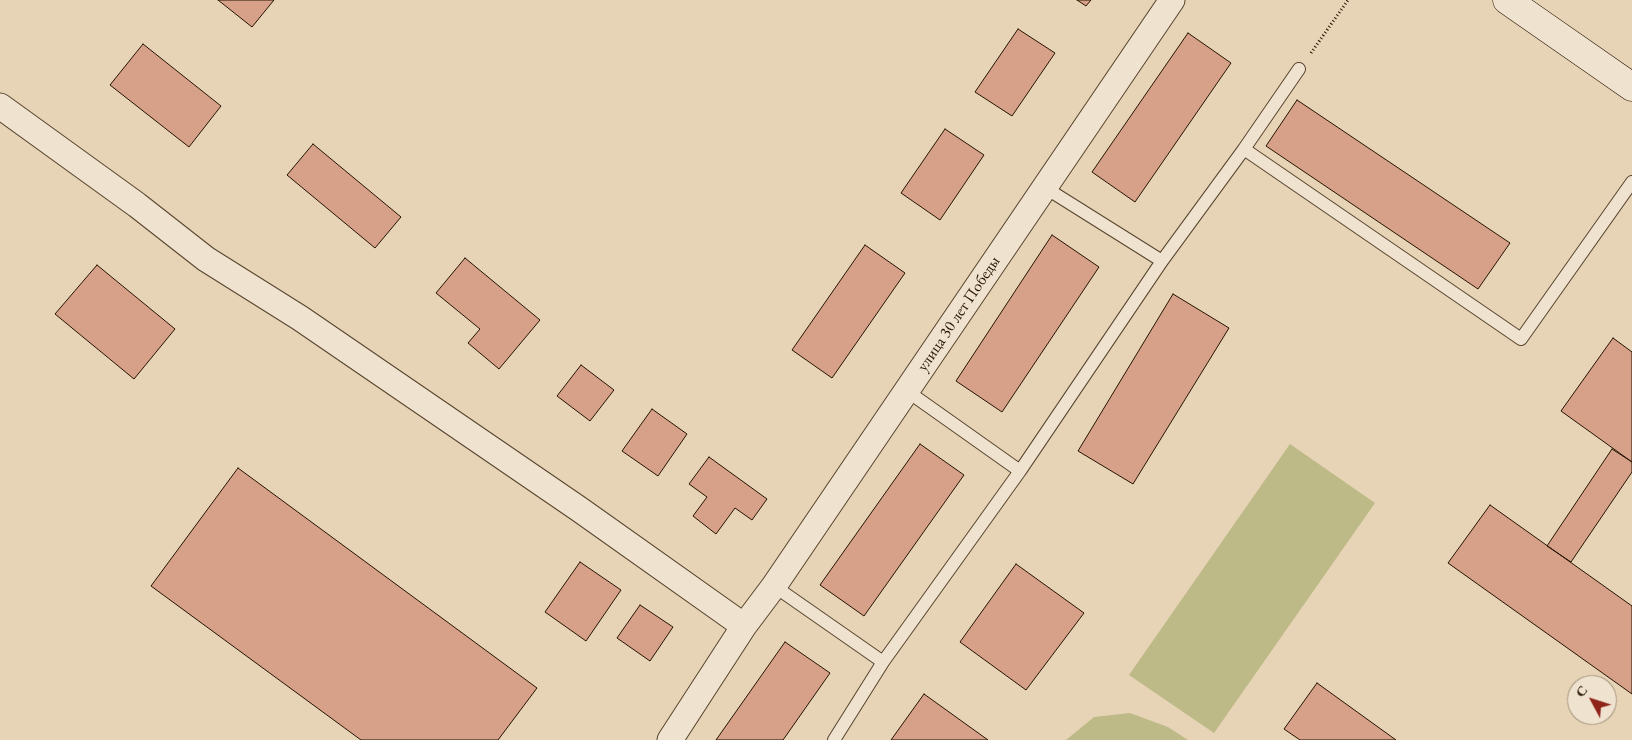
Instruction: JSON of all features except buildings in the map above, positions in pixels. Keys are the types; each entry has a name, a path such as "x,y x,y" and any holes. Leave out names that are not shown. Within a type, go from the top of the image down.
{"main road":[{"path":"1507,0 1632,87"}],"street":[{"name":"улица 30 лет Победы","path":"670,740 744,626 774,586 1172,0"},
{"path":"0,106 137,205 206,259 300,318 579,509 744,626"}],"lane":[{"path":"834,740 883,662 1020,471 1162,261 1244,149 1299,69"},
{"path":"1244,149 1520,339 1632,182"},
{"path":"1044,187 1162,261"},
{"path":"907,391 1020,471"},
{"path":"774,586 883,662"}],"path":[{"path":"1299,69 1348,0"}],"shaded area":[{"path":"1290,444 1375,503 1214,733 1129,675"},
{"path":"1130,713 1168,727 1188,740 1066,740 1094,717"}]}
